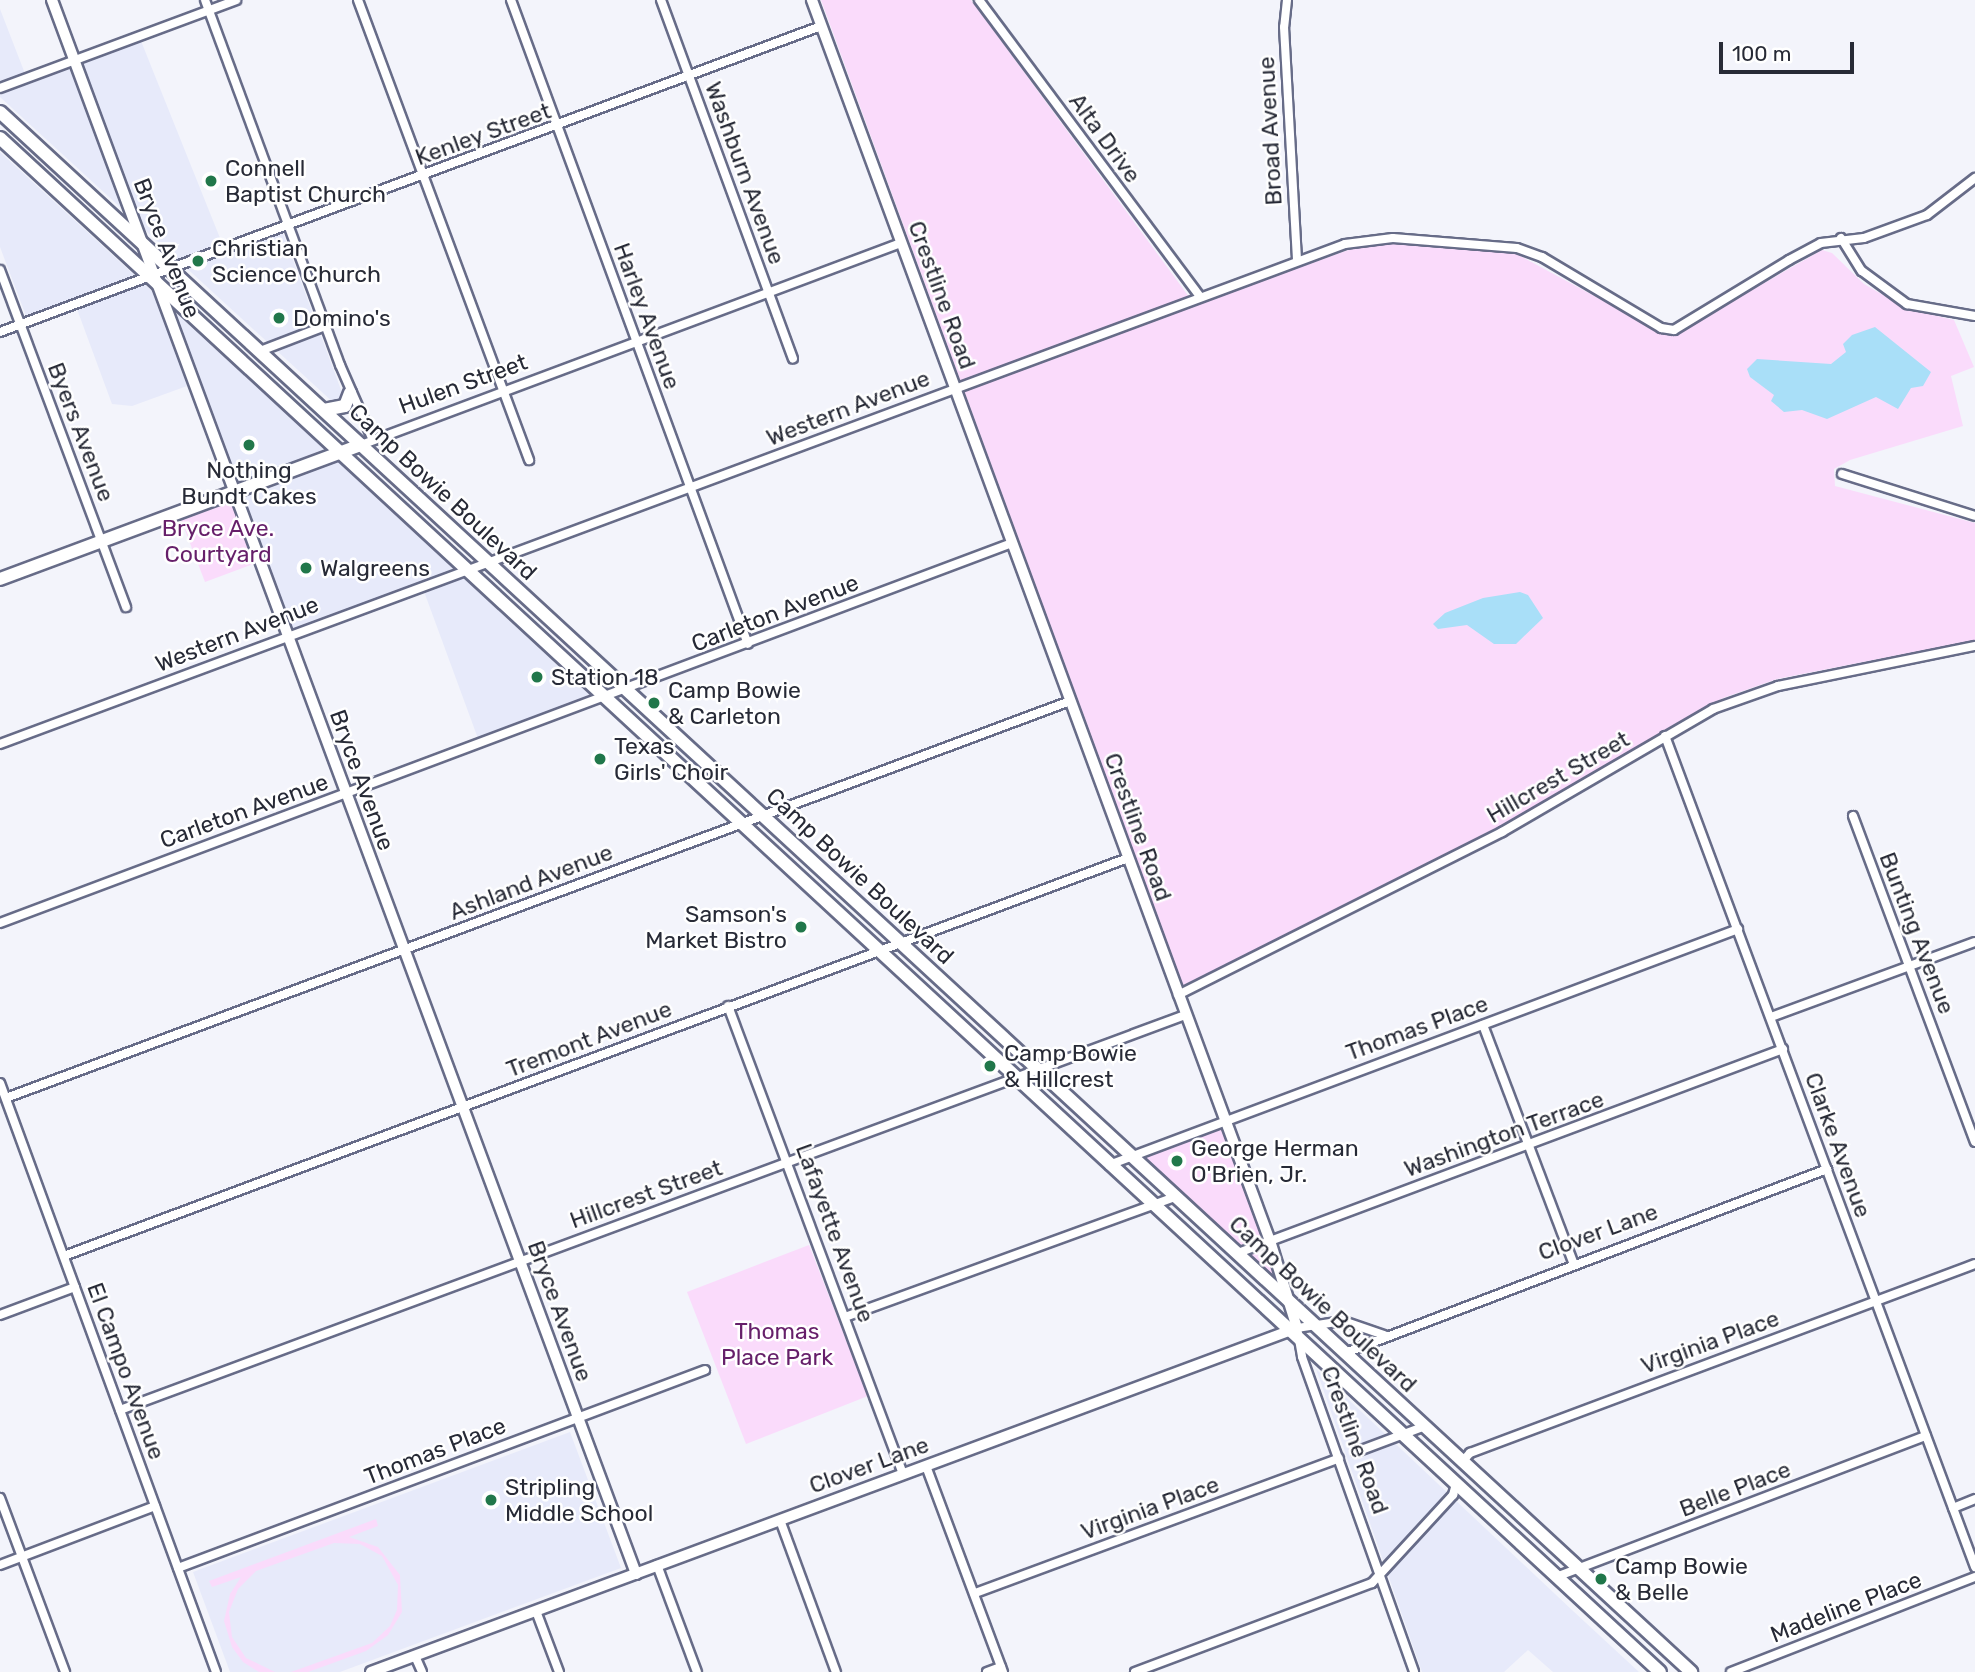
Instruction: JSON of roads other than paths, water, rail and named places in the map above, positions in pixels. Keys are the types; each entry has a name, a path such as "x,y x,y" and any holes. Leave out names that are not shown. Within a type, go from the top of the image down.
{"main road":[{"name":"Camp Bowie Boulevard","path":"0,112 324,410 367,442 488,561 626,690 1691,1672"},
{"name":"Camp Bowie Boulevard","path":"0,138 1660,1672"},
{"path":"324,410 345,406 350,393"},
{"name":"Hulen Street","path":"0,579 367,442"},
{"path":"546,644 560,628"},
{"path":"1456,1484 1463,1461"}],"street":[{"name":"Bryce Avenue","path":"52,0 636,1574"},
{"path":"205,0 367,442"},
{"path":"0,88 236,0"},
{"path":"358,0 529,460"},
{"name":"Harley Avenue","path":"511,0 748,644"},
{"name":"Washburn Avenue","path":"662,0 793,358"},
{"name":"Crestline Road","path":"812,0 1270,1241 1292,1304 1295,1333 1414,1672"},
{"name":"Alta Drive","path":"979,0 1200,296"},
{"name":"Broad Avenue","path":"1287,0 1283,27 1297,260"},
{"name":"Kenley Street","path":"0,332 154,278 288,225 821,26"},
{"path":"1841,238 1864,238 1927,215 1975,178"},
{"name":"Western Avenue","path":"0,744 1345,244 1393,238 1517,248 1542,257 1668,330 1682,328 1789,260 1841,238"},
{"path":"1841,238 1861,271 1907,304 1975,316"},
{"name":"Hulen Street","path":"367,442 901,243"},
{"name":"Byers Avenue","path":"0,270 126,607"},
{"path":"260,351 326,326"},
{"path":"1842,474 1975,516"},
{"name":"Carleton Avenue","path":"0,923 1012,543"},
{"name":"Hillcrest Street","path":"1178,995 1502,832 1713,709 1778,686 1975,646"},
{"name":"Ashland Avenue","path":"6,1098 1069,701"},
{"name":"Clarke Avenue","path":"1665,736 1975,1567"},
{"name":"Bunting Avenue","path":"1853,816 1975,1142"},
{"name":"Tremont Avenue","path":"64,1256 1128,858"},
{"name":"Thomas Place","path":"1110,1165 1738,929"},
{"path":"1771,1017 1975,942"},
{"name":"Lafayette Avenue","path":"728,1006 903,1474"},
{"name":"Hillcrest Street","path":"120,1410 1185,1015"},
{"path":"1483,1025 1574,1264"},
{"name":"Washington Terrace","path":"1238,1253 1528,1147 1783,1049"},
{"name":"El Campo Avenue","path":"0,1083 216,1672"},
{"name":"Clover Lane","path":"1345,1353 1384,1335 1827,1169"},
{"path":"845,1317 1175,1197"},
{"name":"Virginia Place","path":"1463,1461 1470,1453 1975,1264"},
{"path":"0,1315 75,1287"},
{"name":"Clover Lane","path":"371,1672 903,1474 1295,1333 1312,1323 1343,1321 1384,1335"},
{"name":"Thomas Place","path":"178,1568 705,1370"},
{"path":"1356,1452 1425,1426"},
{"name":"Belle Place","path":"1556,1577 1926,1436"},
{"name":"Virginia Place","path":"975,1593 1339,1458"},
{"path":"926,1466 1002,1669 987,1672"},
{"path":"1135,1672 1373,1583 1453,1494 1456,1484"},
{"path":"0,1498 65,1672"},
{"path":"1953,1508 1975,1499"},
{"path":"0,1565 155,1506"},
{"path":"780,1520 836,1672"},
{"path":"657,1565 697,1672"},
{"name":"Madeline Place","path":"1731,1672 1975,1577"},
{"path":"536,1611 559,1672"},
{"path":"415,1656 422,1672"}],"water":[{"path":"1875,327 1931,372 1923,386 1911,388 1898,409 1876,397 1827,419 1802,410 1784,412 1771,401 1774,395 1750,377 1747,369 1757,359 1831,364 1846,352 1843,344 1852,335"},
{"path":"1520,592 1528,595 1543,618 1516,644 1494,644 1467,625 1438,629 1433,624 1445,613 1483,598"}],"place":[{"name":"Connell Baptist Church","path":"211,181"},
{"name":"Christian Science Church","path":"198,261"},
{"name":"Domino's","path":"279,318"},
{"name":"Nothing Bundt Cakes","path":"249,445"},
{"name":"Walgreens","path":"306,568"},
{"name":"Station 18","path":"537,677"},
{"name":"Camp Bowie & Carleton","path":"654,703"},
{"name":"Texas Girls' Choir","path":"600,759"},
{"name":"Samson's Market Bistro","path":"801,927"},
{"name":"Camp Bowie & Hillcrest","path":"990,1066"},
{"name":"George Herman O'Brien, Jr.","path":"1177,1161"},
{"name":"Stripling Middle School","path":"491,1500"},
{"name":"Camp Bowie & Belle","path":"1601,1579"}],"park label":[{"name":"Bryce Ave. Courtyard","path":"218,541"},
{"name":"Thomas Place Park","path":"777,1344"}]}
